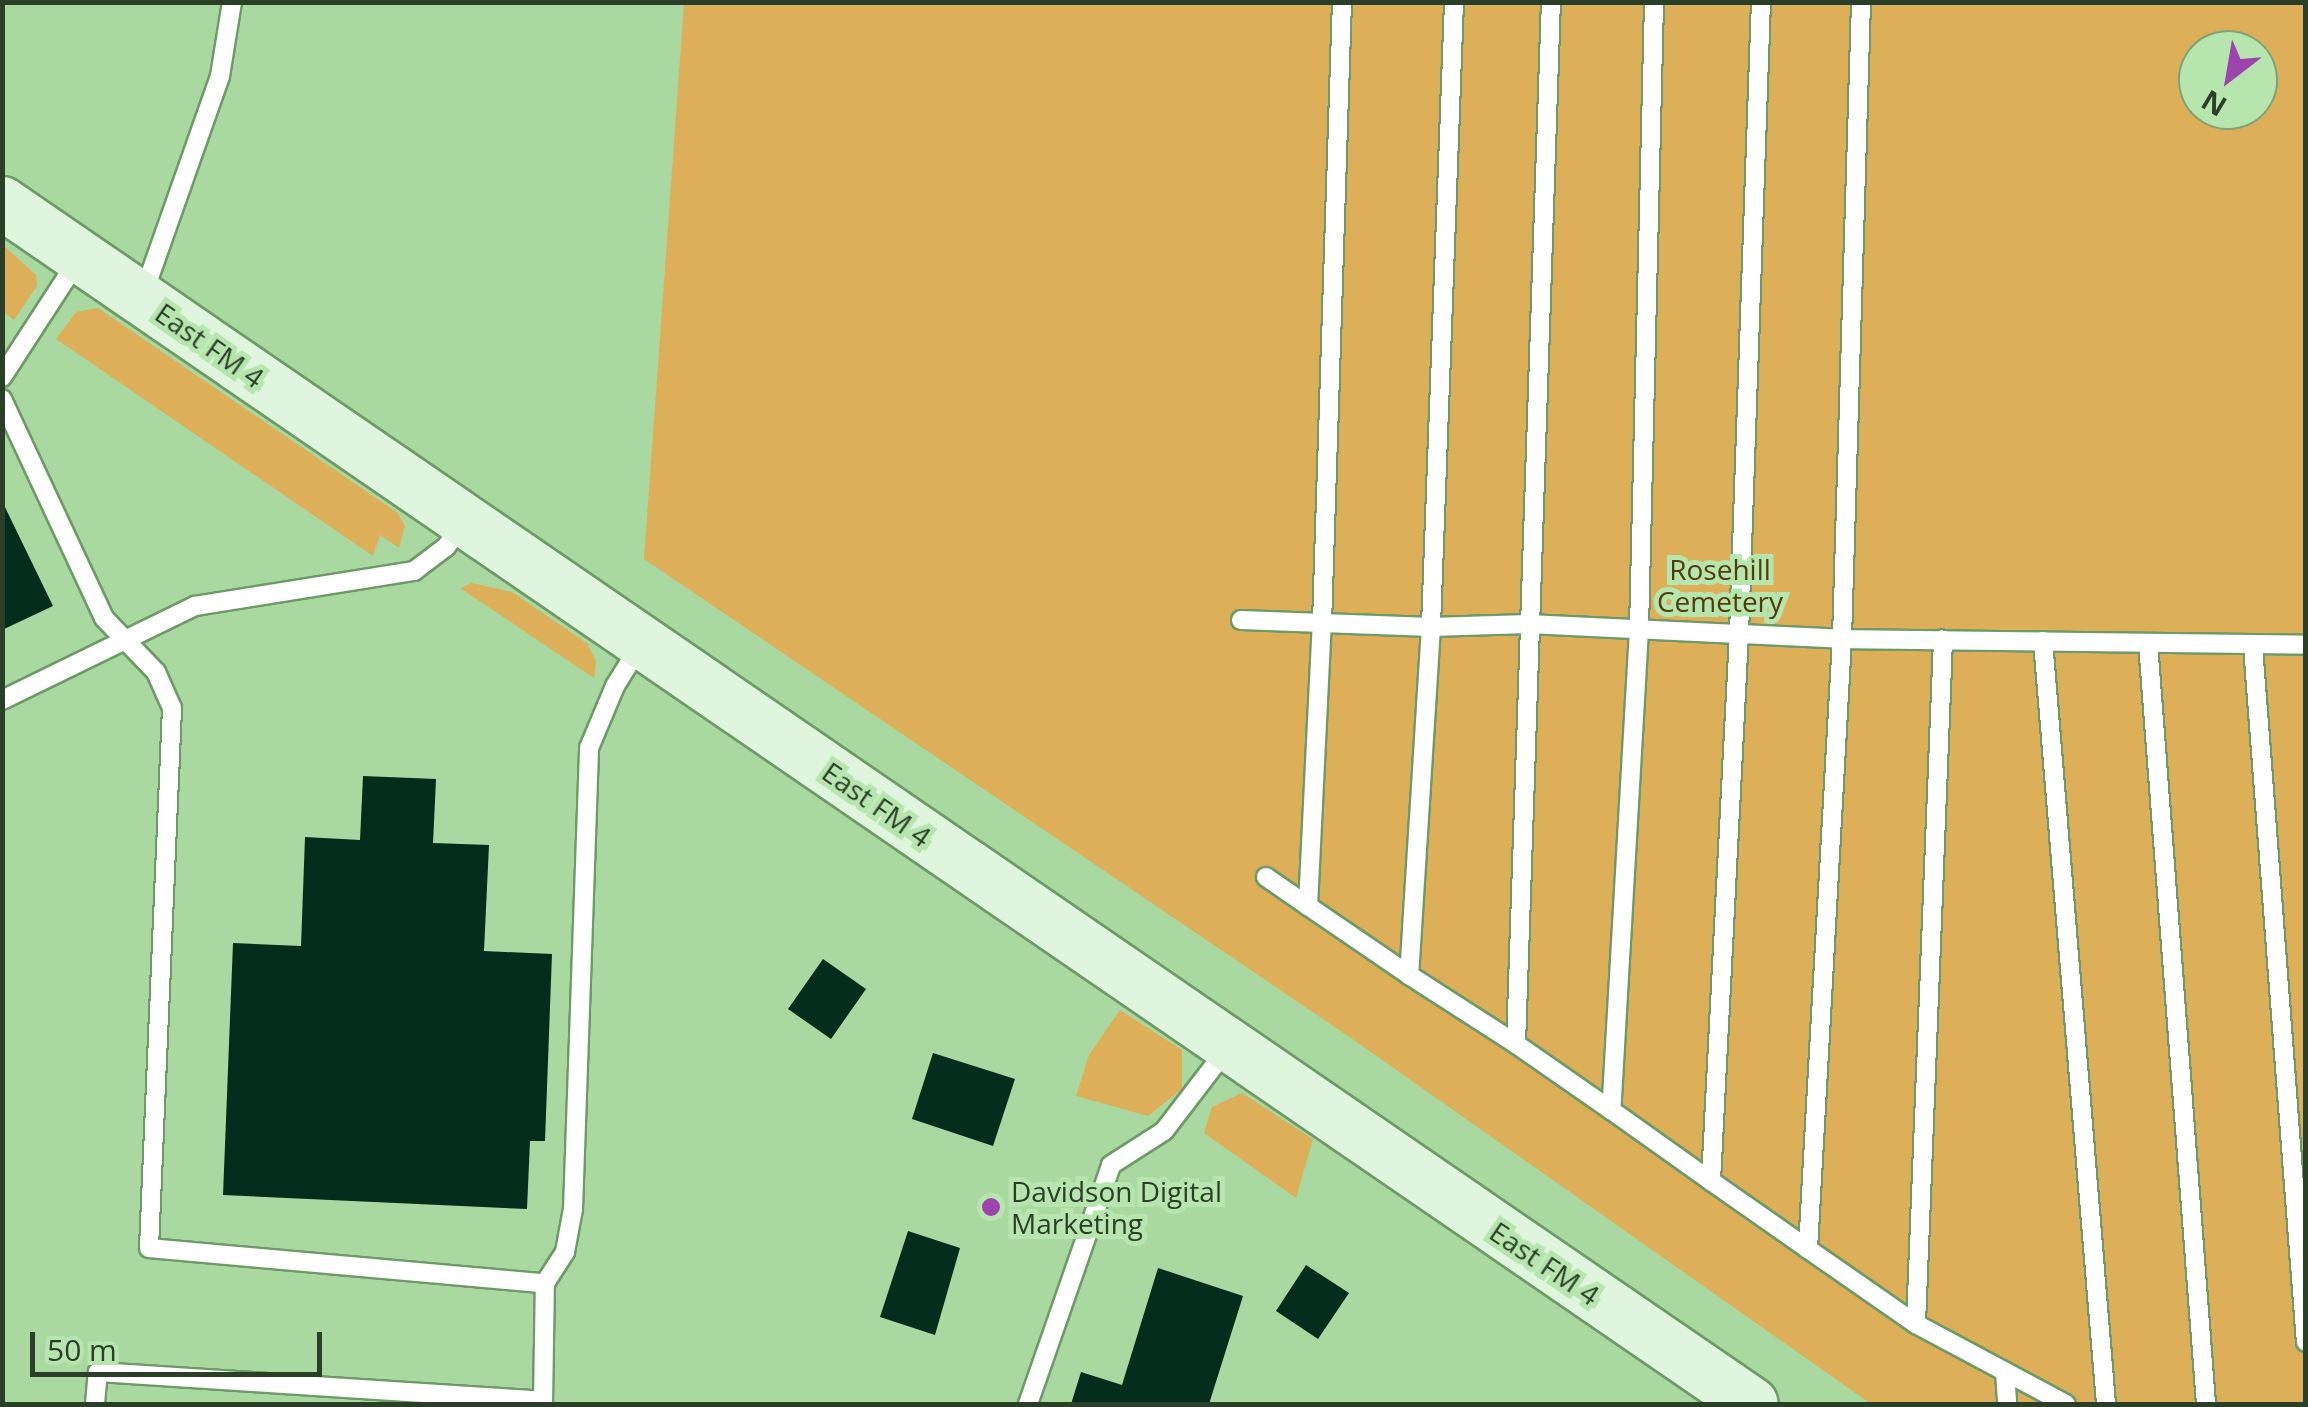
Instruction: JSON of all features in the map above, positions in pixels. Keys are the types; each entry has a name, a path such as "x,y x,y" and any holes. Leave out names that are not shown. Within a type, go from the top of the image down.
{"main road":[{"name":"East FM 4","path":"2,203 1752,1404"}],"lane":[{"path":"142,298 220,76 232,2"},
{"path":"1308,906 1322,624 1342,2"},
{"path":"1410,975 1431,628 1454,2"},
{"path":"1516,1044 1551,2"},
{"path":"1612,1110 1639,630 1654,2"},
{"path":"1711,1181 1740,634 1761,2"},
{"path":"1808,1249 1842,639 1861,2"},
{"path":"2,377 80,256"},
{"path":"2,399 104,618 156,672 172,708 149,1248 545,1283"},
{"path":"2,700 195,606 414,571 446,547 465,521"},
{"path":"1241,620 1431,628 1528,624 1842,639 2306,645"},
{"path":"1916,1324 1943,640"},
{"path":"2043,641 2106,1404"},
{"path":"95,1404 98,1372 543,1403 545,1283 565,1252 573,1209 589,748 615,686 642,642"},
{"path":"2148,643 2206,1404"},
{"path":"2254,646 2306,1342"},
{"path":"1266,877 1612,1110 1916,1324 2066,1404"},
{"path":"1028,1404 1111,1165 1164,1131 1229,1047"},
{"path":"2005,1372 2007,1404"}],"green space":[{"name":"Rosehill Cemetery","path":"684,3 2305,3 2305,1404 1871,1404 1348,1036 644,559"},
{"path":"2,244 36,275 37,286 14,320 3,312"},
{"path":"98,308 398,513 405,526 399,548 380,535 373,556 56,339 76,312"},
{"path":"472,583 512,592 588,644 596,662 594,678 460,588"},
{"path":"1120,1010 1182,1050 1182,1089 1148,1116 1076,1096 1089,1055"},
{"path":"1242,1093 1313,1139 1296,1198 1204,1133 1212,1107"}],"building":[{"path":"2,501 53,606 2,630"},
{"path":"363,776 436,779 433,843 489,845 484,951 552,954 545,1141 530,1141 527,1209 223,1195 233,943 301,946 305,837 360,840"},
{"path":"823,959 866,989 831,1039 788,1009"},
{"path":"933,1053 1015,1079 993,1146 912,1119"},
{"path":"908,1231 960,1248 935,1335 880,1317"},
{"path":"1306,1265 1349,1293 1318,1339 1276,1311"},
{"path":"1158,1268 1243,1296 1209,1404 1071,1404 1081,1372 1122,1385"}],"place":[{"name":"Davidson Digital Marketing","path":"991,1207"}]}
